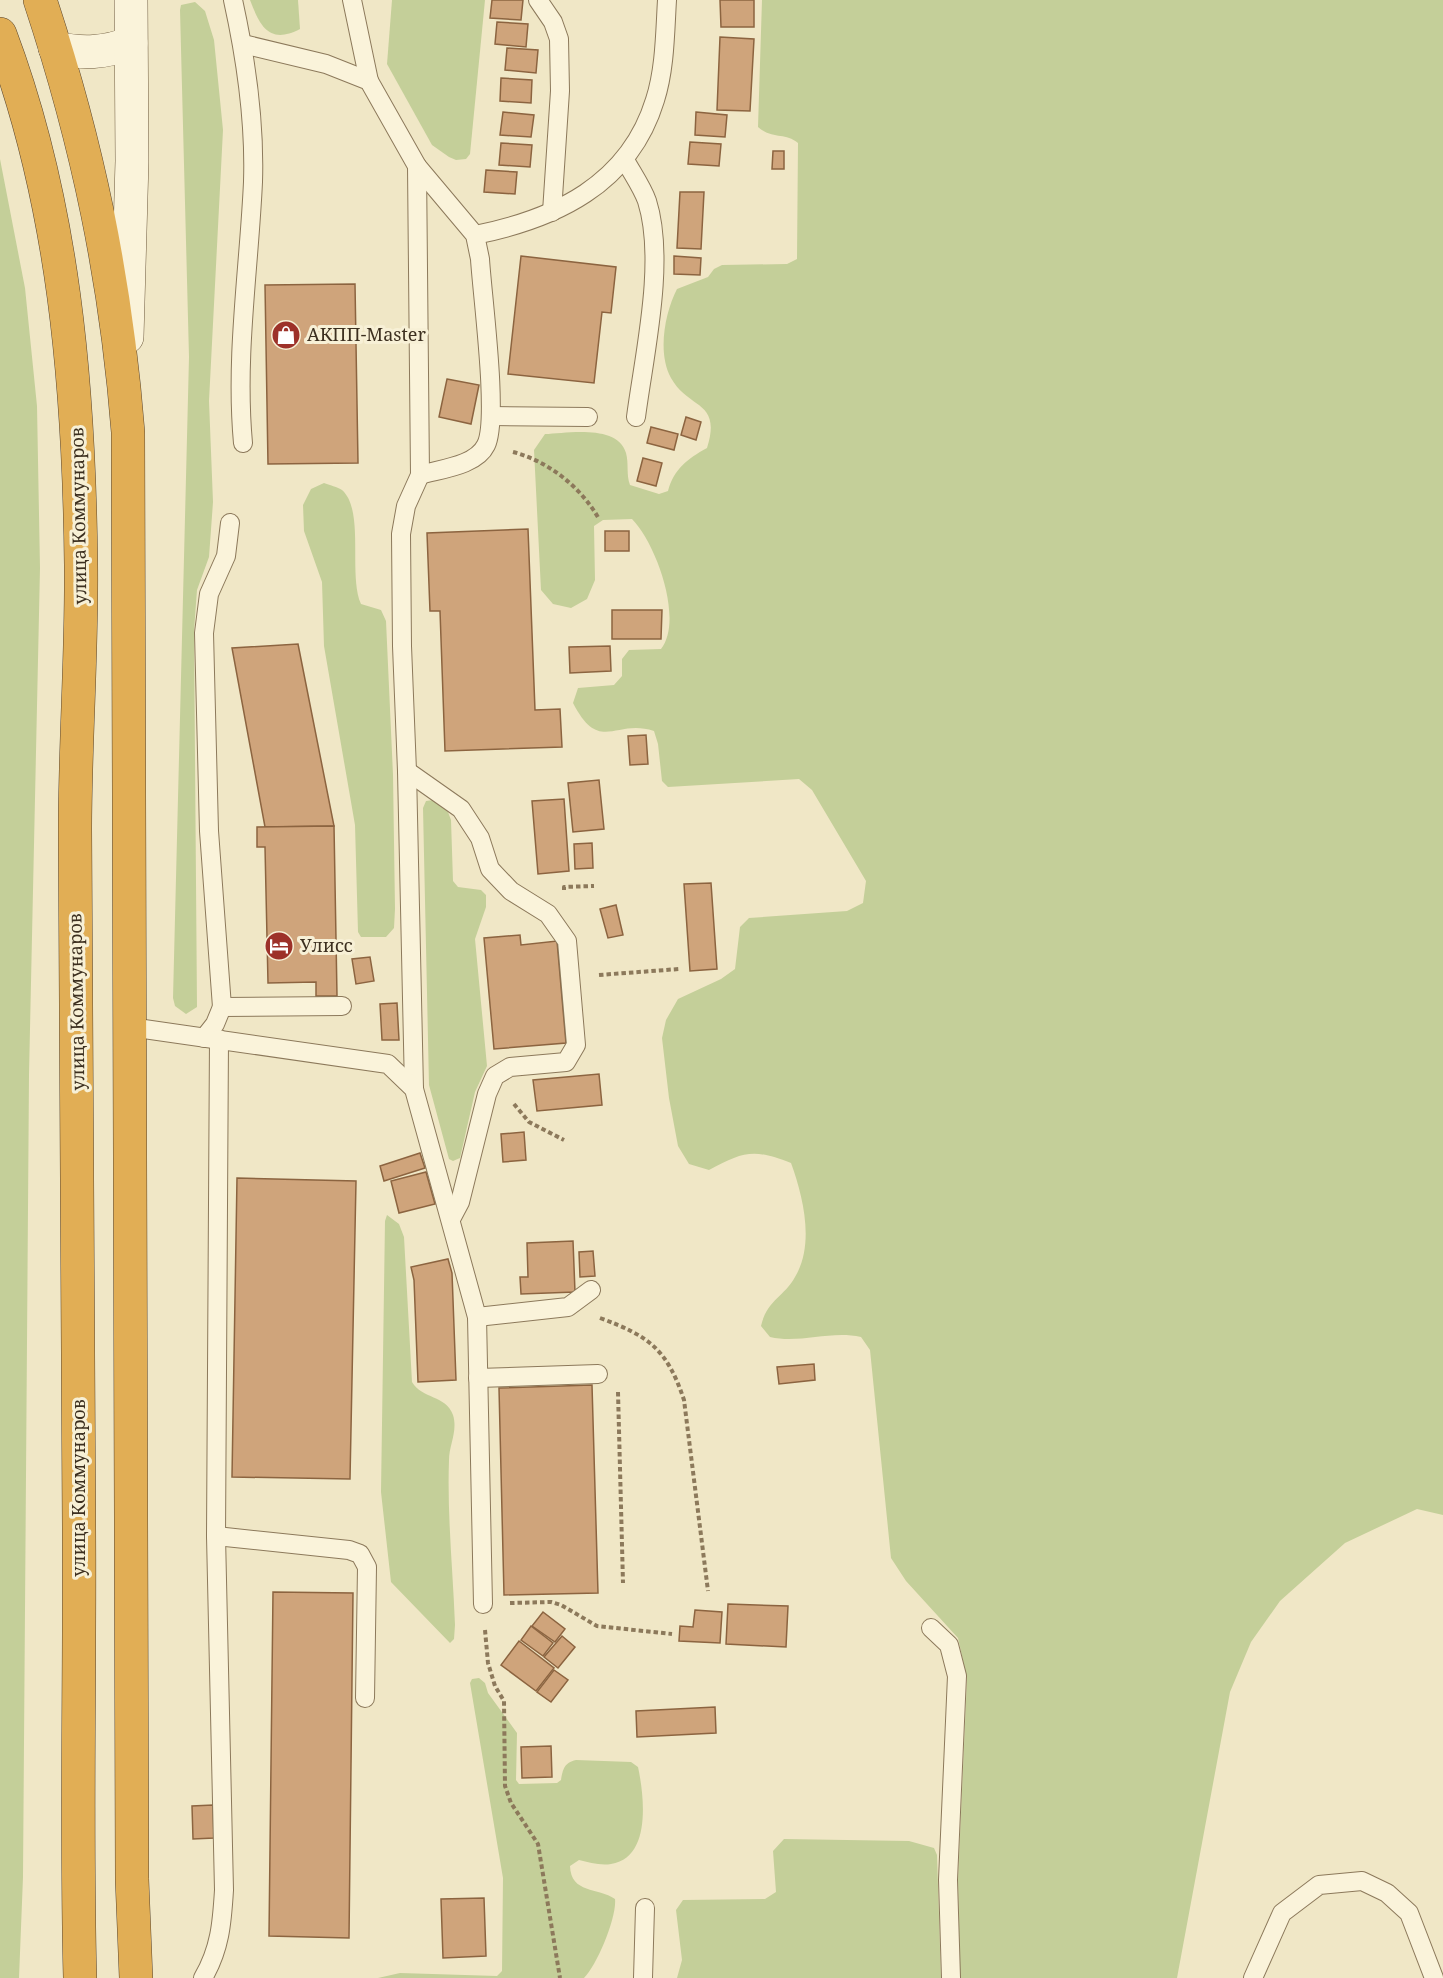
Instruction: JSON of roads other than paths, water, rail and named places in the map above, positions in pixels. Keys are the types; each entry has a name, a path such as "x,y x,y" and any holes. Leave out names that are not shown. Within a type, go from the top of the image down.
{"highway":[{"path":"40,0 74,105 90,173 108,259 126,383 130,561 128,824 132,1879 136,1978"},
{"name":"улица Коммунаров","path":"0,34 37,152 64,288 77,407 81,569 75,826 80,1555 76,1833 80,1978"}],"main road":[{"path":"126,383 132,43 130,0"},
{"path":"56,48 93,53 114,50 132,43"}],"lane":[{"path":"233,0 243,44 252,131 253,170 239,403 243,443"},
{"path":"352,0 369,81 417,166 475,235 480,259 491,416 486,445 466,462 420,475"},
{"path":"538,0 553,22 559,39 560,91 552,212"},
{"path":"475,235 508,228 552,212 593,190 625,160 643,130 655,99 668,0"},
{"path":"243,44 326,64 369,81"},
{"path":"625,160 646,199 654,233 653,279 636,417"},
{"path":"417,166 420,475 406,506 401,534 414,1089 477,1317 483,1604"},
{"path":"491,416 588,417"},
{"path":"203,1978 214,1959 221,1934 224,1890 216,1536 212,1039 222,1007 209,831 204,633 209,594 226,556 230,523"},
{"path":"407,771 461,808 480,838 490,869 511,891 548,914 567,940 576,1045 566,1062 510,1067 495,1076 487,1094 460,1202 451,1219"},
{"path":"222,1007 342,1006"},
{"path":"130,1027 388,1064 414,1089"},
{"path":"477,1317 568,1307 591,1290"},
{"path":"478,1378 598,1374"},
{"path":"216,1536 348,1550 360,1554 367,1567 365,1698"},
{"path":"931,1628 950,1645 957,1676 948,1880 951,1978"},
{"path":"1253,1978 1282,1913 1319,1886 1362,1881 1387,1893 1409,1913 1434,1978"},
{"path":"643,1978 645,1908"}],"place":[{"name":"АКПП-Master","path":"286,335"},
{"name":"Улисс","path":"279,946"}]}
